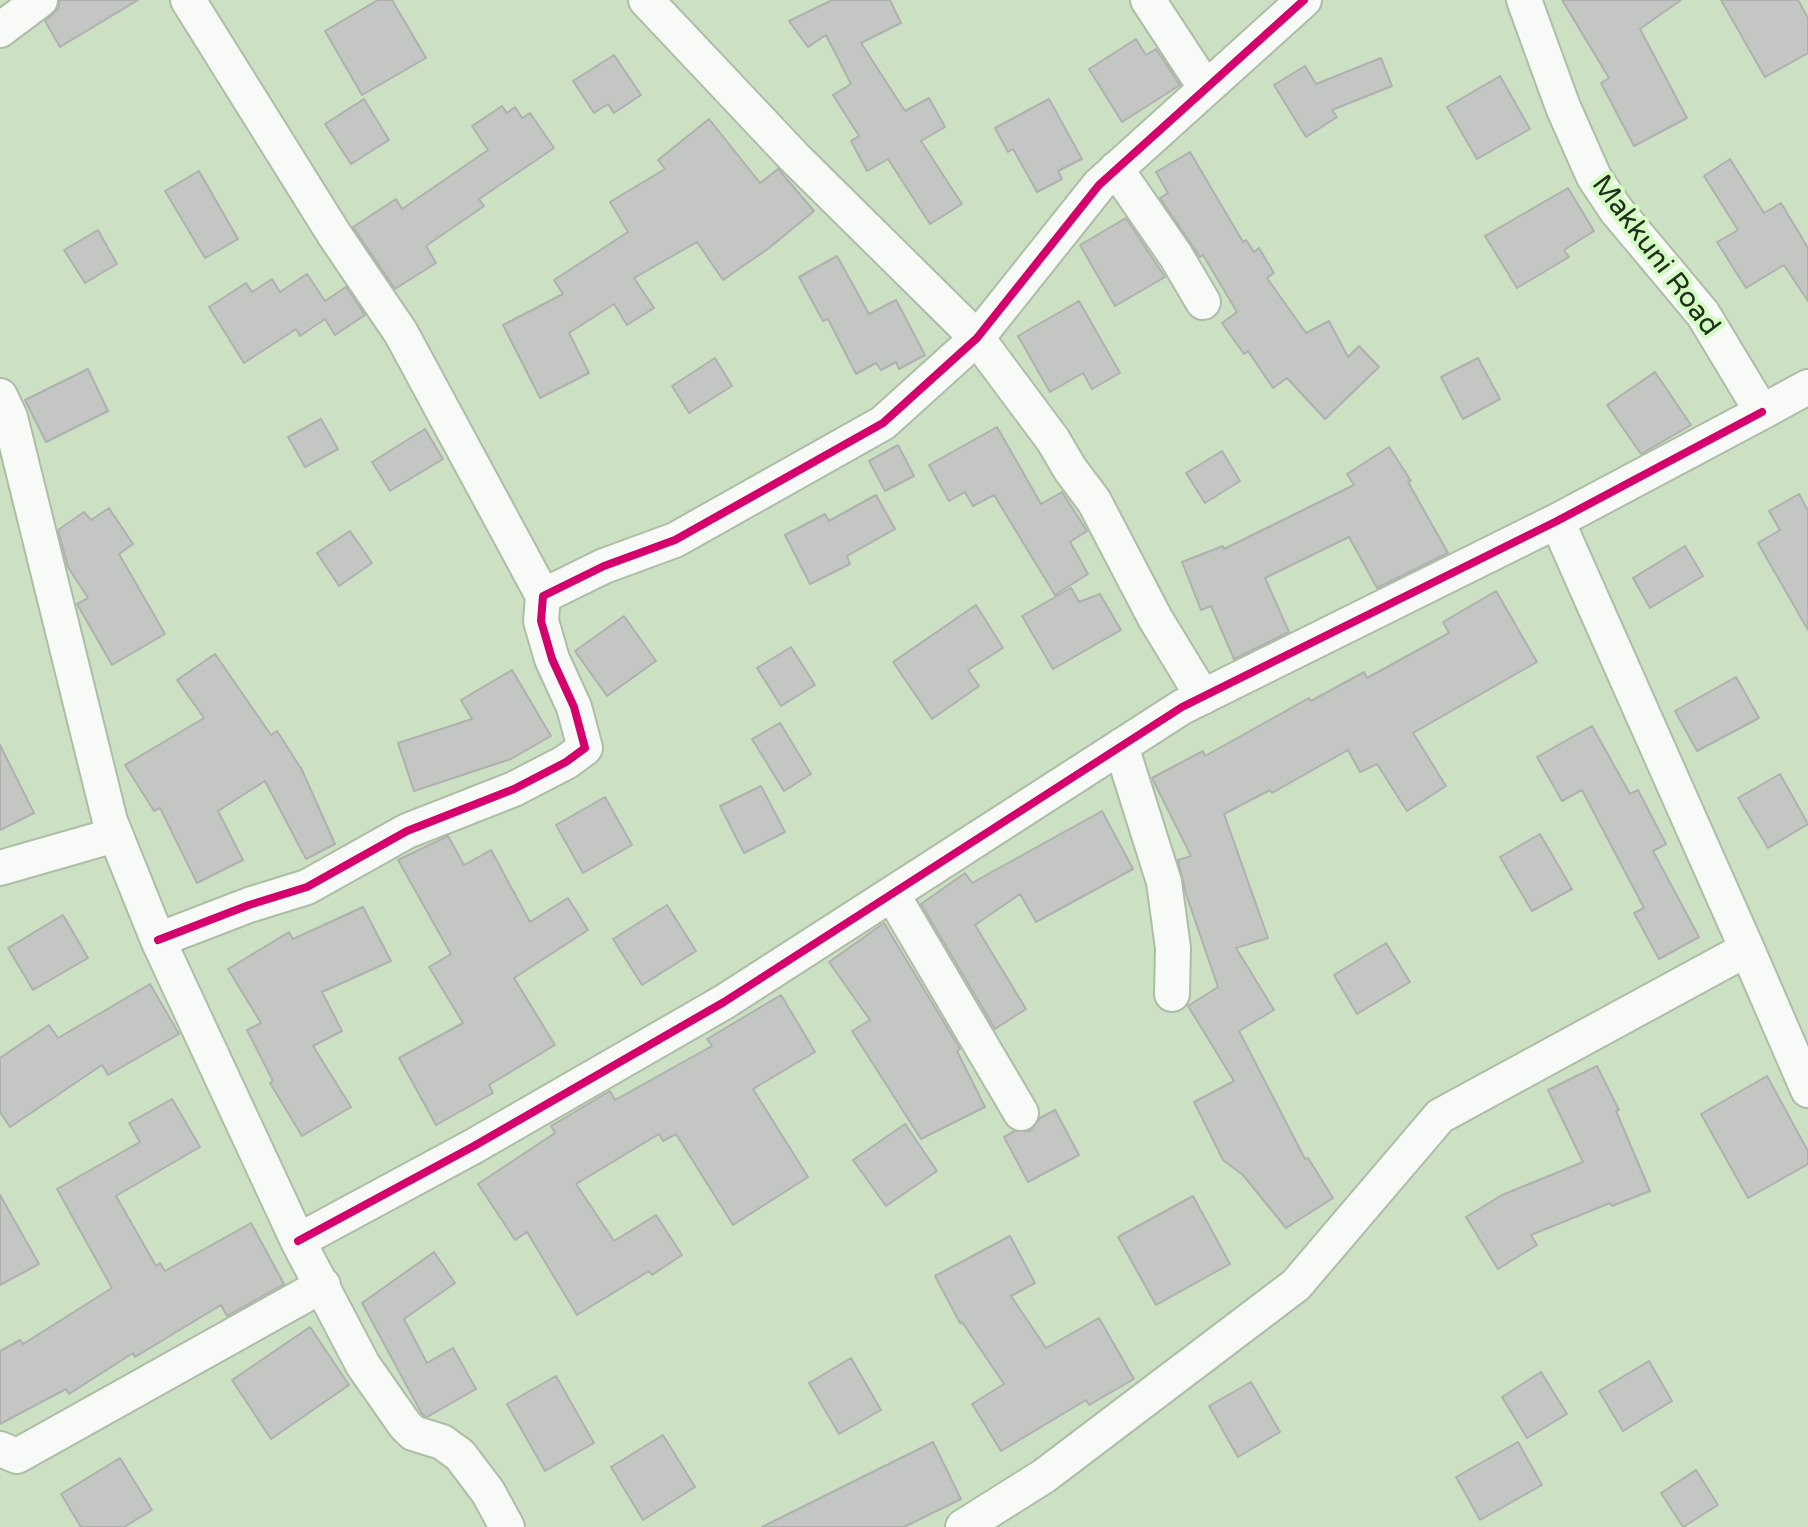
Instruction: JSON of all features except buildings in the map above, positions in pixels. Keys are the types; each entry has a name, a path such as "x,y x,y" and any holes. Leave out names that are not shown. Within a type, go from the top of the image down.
{"street":[{"path":"0,30 40,0"},
{"path":"158,940 249,905 307,887 407,831 514,789 566,762 585,748 574,707 552,659 541,621 543,596 401,333 334,234 188,0"},
{"path":"646,0 795,158 977,338 1094,501 1170,644 1203,697"},
{"path":"1148,0 1205,87"},
{"path":"543,596 604,566 675,540 883,423 977,338 1099,185 1304,0"},
{"name":"Makkuni Road","path":"1524,0 1563,107 1594,177 1616,210 1703,314 1762,412"},
{"path":"1116,169 1176,256 1203,302"},
{"path":"298,1241 474,1146 724,1002 1182,707 1557,521 1808,387"},
{"path":"0,396 10,417 115,835 158,940 298,1241 363,1365 413,1433 442,1442 460,1455 488,1492 507,1527"},
{"path":"1557,521 1808,1090"},
{"path":"1121,746 1164,882 1173,948 1172,994"},
{"path":"0,868 115,835"},
{"path":"892,894 1021,1113"},
{"path":"963,1527 1044,1476 1296,1285 1440,1116 1747,949"},
{"path":"0,1449 17,1456 323,1285"}],"cycle path":[{"path":"158,940 249,905 307,887 407,831 514,789 566,762 585,748 574,707 552,659 541,621 543,596 604,566 675,540 883,423 977,338 1099,185 1304,0"},
{"path":"298,1241 474,1146 724,1002 1182,707 1557,521 1762,412"}]}
